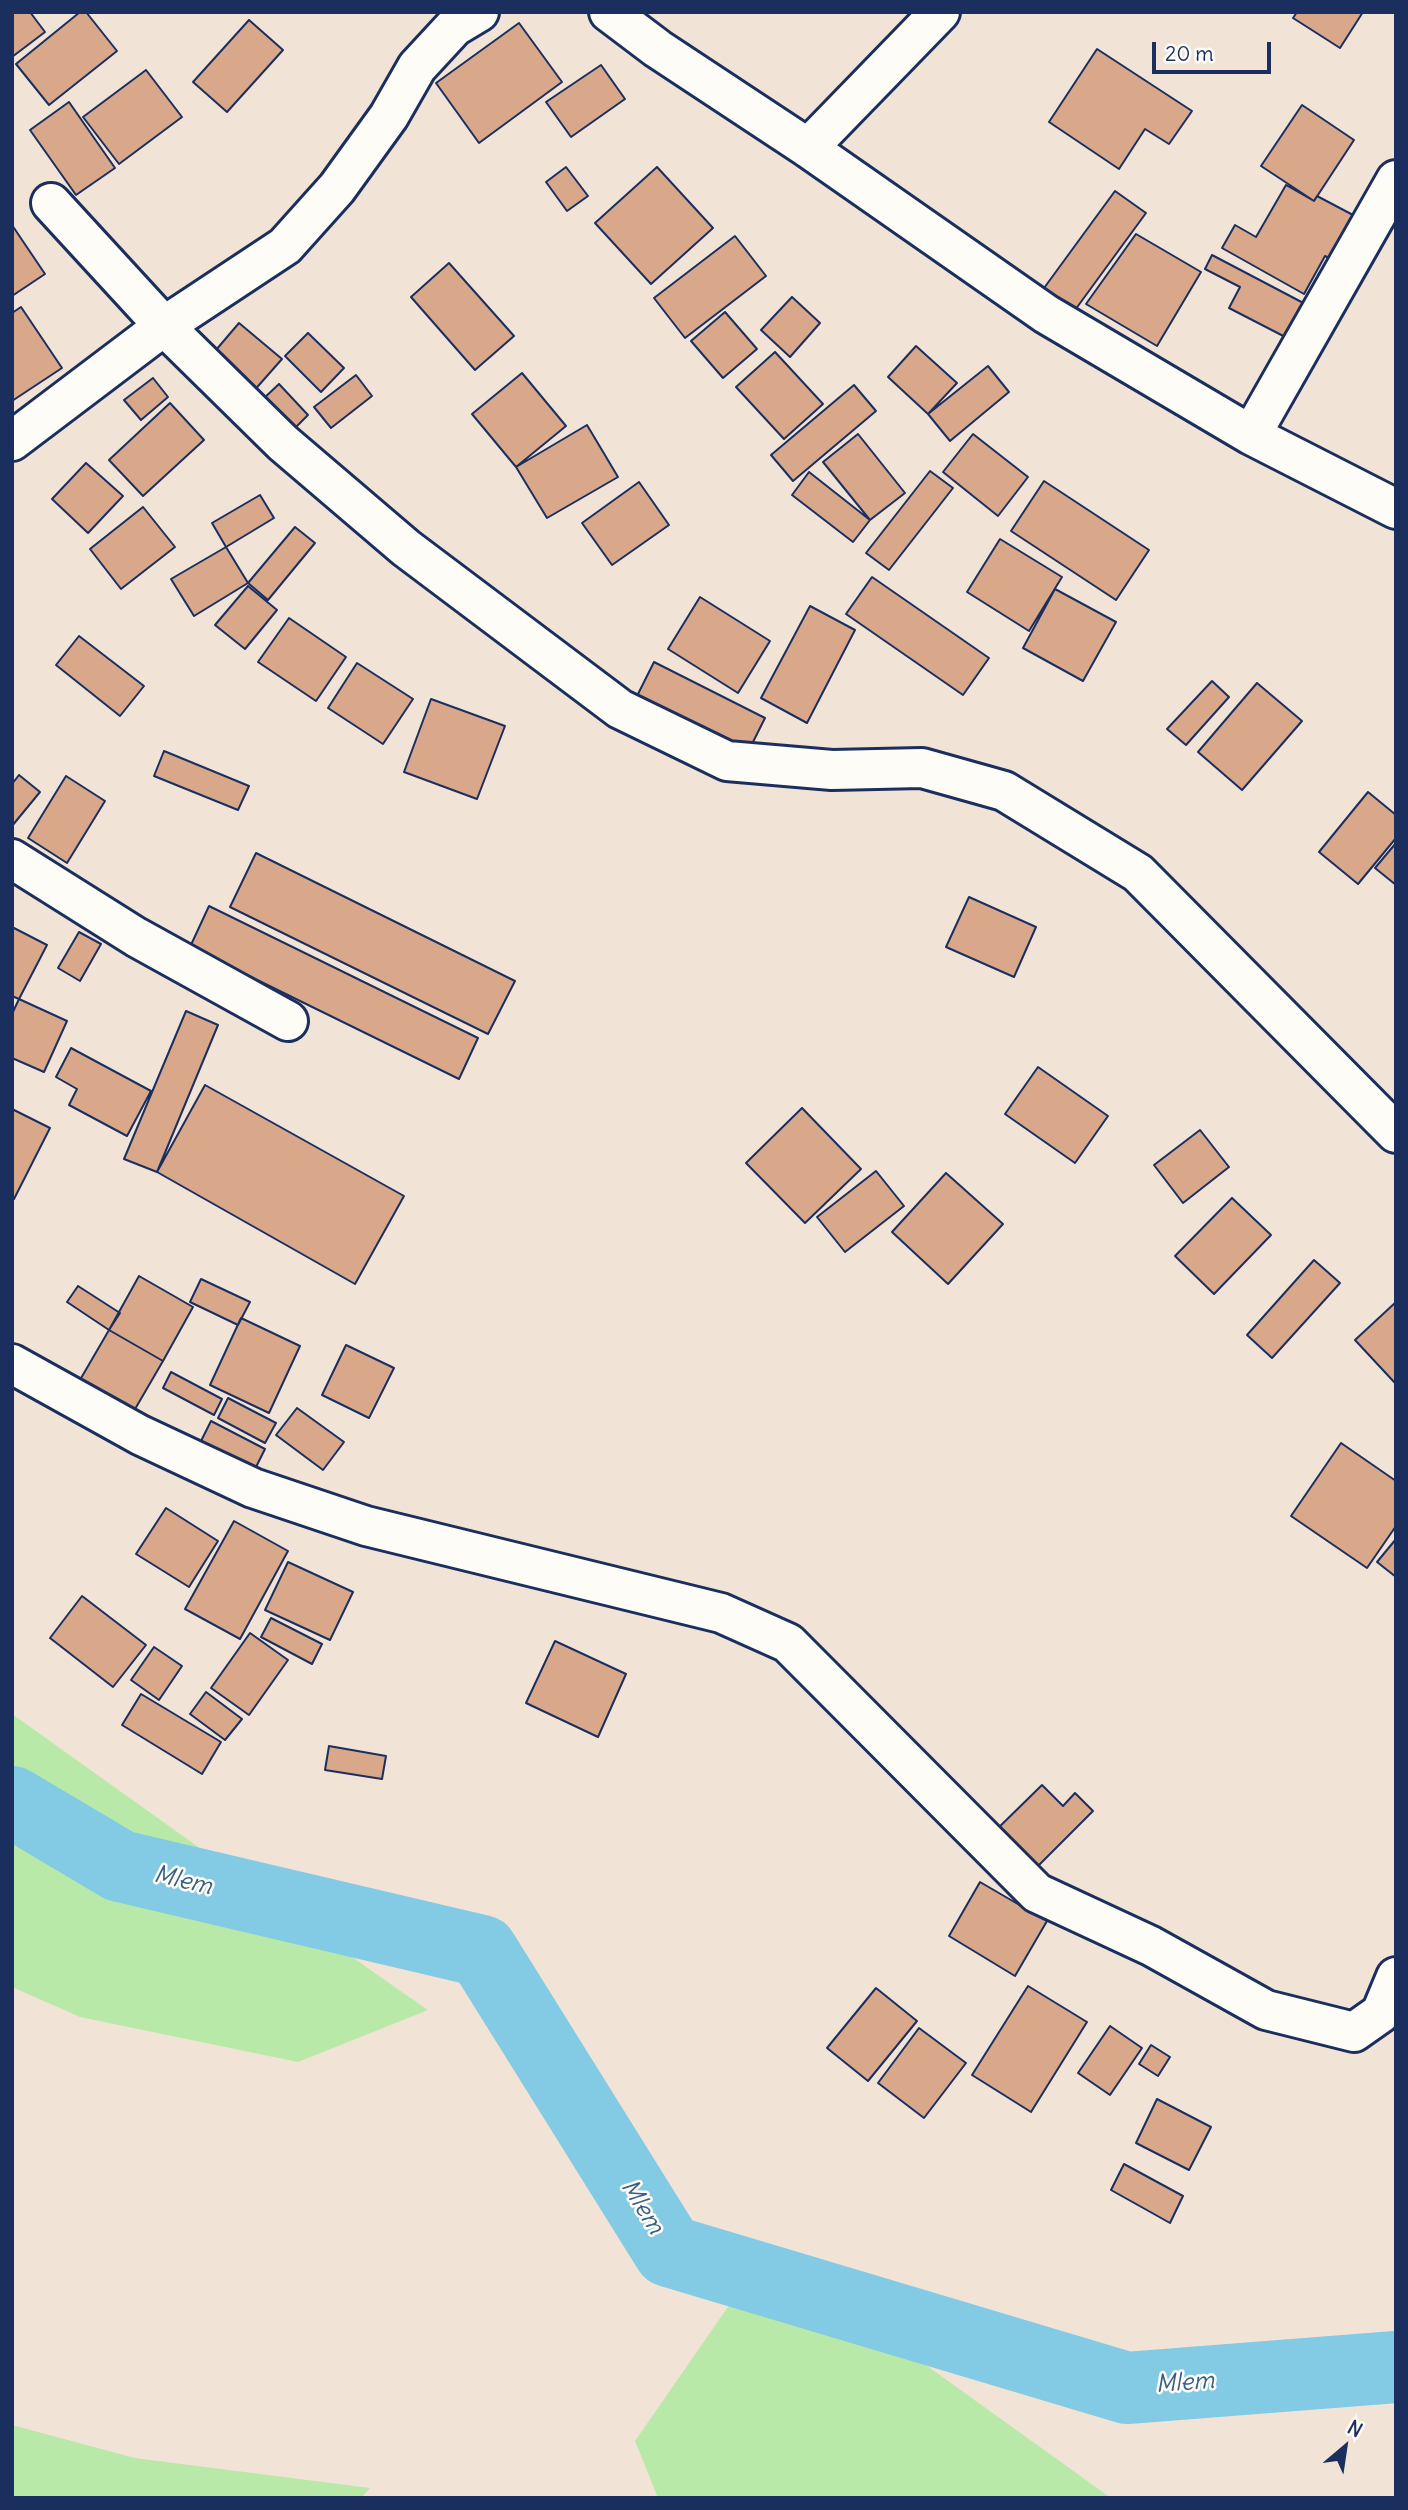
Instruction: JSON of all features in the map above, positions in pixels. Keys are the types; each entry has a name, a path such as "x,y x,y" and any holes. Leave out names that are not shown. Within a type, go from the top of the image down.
{"street":[{"path":"12,440 164,326 285,246 337,188 390,116 417,67 454,27 479,12"},
{"path":"609,12 658,49 808,148 1046,314 1251,435 1396,509"},
{"path":"808,148 940,12"},
{"path":"1251,435 1396,180"},
{"path":"51,203 164,326 283,443 406,548 620,709 727,761 832,770 922,768 1004,791 1138,873 1396,1133"},
{"path":"12,859 136,937 288,1021"},
{"path":"12,1364 140,1435 253,1488 366,1526 721,1613 788,1643 1037,1893 1151,1946 1266,2010 1354,2032 1381,2013 1396,1977"}],"green space":[{"path":"12,1714 428,2010 298,2062 80,2017 12,1987"},
{"path":"766,2252 1111,2498 658,2498 635,2441"},
{"path":"12,2425 135,2458 370,2488 361,2498 12,2498"}],"building":[{"path":"12,12 30,12 45,32 12,57"},
{"path":"80,12 86,12 117,51 49,105 16,64"},
{"path":"1297,12 1363,12 1340,48 1293,18"},
{"path":"249,20 283,50 227,112 193,82"},
{"path":"519,23 562,82 479,143 436,83"},
{"path":"1097,49 1192,111 1169,144 1145,129 1119,169 1049,122"},
{"path":"601,65 625,99 571,137 546,102"},
{"path":"146,70 182,117 119,164 83,117"},
{"path":"69,102 115,168 76,195 30,130"},
{"path":"1302,105 1354,140 1314,201 1261,166"},
{"path":"566,167 588,196 567,211 546,182"},
{"path":"657,167 713,228 651,284 595,223"},
{"path":"1286,185 1314,201 1317,196 1353,215 1329,258 1325,256 1304,294 1222,248 1235,225 1256,237"},
{"path":"1115,191 1146,213 1067,321 1036,299"},
{"path":"12,225 45,274 12,296"},
{"path":"1136,234 1201,272 1157,346 1086,304"},
{"path":"735,236 766,276 685,338 654,298"},
{"path":"1212,255 1311,307 1293,341 1229,308 1240,287 1205,269"},
{"path":"449,263 514,336 475,370 411,297"},
{"path":"792,297 820,323 790,357 761,330"},
{"path":"21,307 62,368 12,401 12,313"},
{"path":"725,312 757,349 723,378 691,341"},
{"path":"239,323 282,359 252,393 210,357"},
{"path":"308,333 344,368 321,392 285,356"},
{"path":"916,346 957,383 928,414 888,377"},
{"path":"775,352 823,404 784,439 736,387"},
{"path":"988,366 1009,392 950,441 928,414"},
{"path":"522,373 566,426 516,467 472,414"},
{"path":"356,375 372,396 331,428 314,407"},
{"path":"153,378 168,397 141,420 124,400"},
{"path":"279,384 308,415 292,431 262,400"},
{"path":"854,385 876,411 793,481 771,455"},
{"path":"170,403 204,440 143,496 109,460"},
{"path":"587,425 618,477 547,518 516,467"},
{"path":"858,434 905,493 870,520 823,462"},
{"path":"973,434 1028,477 998,516 943,472"},
{"path":"86,463 123,496 88,533 52,499"},
{"path":"930,471 953,488 889,570 866,553"},
{"path":"809,472 870,520 853,542 792,495"},
{"path":"1044,481 1149,550 1116,600 1011,531"},
{"path":"639,482 669,525 612,565 582,523"},
{"path":"260,495 274,518 226,547 212,523"},
{"path":"143,507 175,547 121,589 90,549"},
{"path":"295,527 315,543 268,600 248,583"},
{"path":"1000,539 1062,577 1029,631 967,592"},
{"path":"226,547 248,583 194,616 171,579"},
{"path":"872,577 989,658 963,695 846,614"},
{"path":"248,586 277,610 245,649 215,625"},
{"path":"1055,589 1116,622 1083,681 1023,648"},
{"path":"700,597 770,641 738,693 668,649"},
{"path":"810,606 855,630 807,723 761,698"},
{"path":"289,618 346,657 316,701 258,662"},
{"path":"79,636 144,686 120,716 56,665"},
{"path":"654,662 765,718 746,756 635,700"},
{"path":"357,663 413,699 383,744 328,708"},
{"path":"1212,681 1229,697 1186,745 1167,729"},
{"path":"1257,683 1302,721 1242,790 1198,752"},
{"path":"431,699 505,726 477,799 404,772"},
{"path":"164,751 249,786 238,810 154,776"},
{"path":"19,775 40,792 12,826 12,784"},
{"path":"66,776 105,801 67,863 28,838"},
{"path":"1368,792 1396,815 1396,838 1358,884 1319,852"},
{"path":"1396,843 1396,885 1375,868"},
{"path":"256,853 515,981 488,1034 230,907"},
{"path":"969,897 1036,927 1014,977 946,947"},
{"path":"209,906 478,1038 459,1079 190,947"},
{"path":"12,927 47,945 19,999 12,996"},
{"path":"79,932 101,944 80,981 58,968"},
{"path":"19,999 67,1021 44,1072 12,1058 12,1014"},
{"path":"186,1011 218,1025 157,1172 124,1159"},
{"path":"71,1048 151,1091 127,1136 69,1105 77,1089 56,1077"},
{"path":"1038,1067 1108,1116 1075,1163 1005,1114"},
{"path":"205,1085 404,1196 355,1284 157,1172"},
{"path":"802,1108 861,1169 805,1223 746,1163"},
{"path":"12,1109 50,1128 14,1199 12,1198"},
{"path":"1200,1130 1229,1167 1183,1203 1154,1165"},
{"path":"876,1171 904,1206 845,1252 817,1217"},
{"path":"946,1173 1003,1224 948,1284 892,1232"},
{"path":"1232,1198 1271,1235 1214,1294 1175,1256"},
{"path":"1314,1260 1340,1283 1272,1358 1247,1335"},
{"path":"139,1276 193,1307 163,1361 109,1330"},
{"path":"201,1279 250,1302 238,1325 190,1302"},
{"path":"78,1286 120,1313 109,1330 67,1302"},
{"path":"1396,1302 1396,1382 1395,1383 1355,1340"},
{"path":"241,1318 300,1346 269,1413 210,1385"},
{"path":"109,1330 163,1361 131,1416 77,1385"},
{"path":"346,1345 394,1368 369,1418 322,1395"},
{"path":"171,1372 222,1399 214,1415 163,1388"},
{"path":"228,1398 276,1423 265,1443 218,1418"},
{"path":"297,1408 344,1442 323,1470 276,1435"},
{"path":"211,1421 265,1449 254,1471 200,1443"},
{"path":"1341,1443 1396,1481 1396,1526 1367,1568 1291,1516"},
{"path":"166,1508 218,1541 189,1587 136,1554"},
{"path":"234,1521 288,1551 240,1639 185,1609"},
{"path":"1396,1539 1396,1577 1377,1562"},
{"path":"288,1562 353,1592 330,1640 265,1610"},
{"path":"82,1596 146,1645 113,1687 50,1638"},
{"path":"271,1618 322,1644 312,1664 261,1637"},
{"path":"250,1633 288,1660 249,1715 211,1688"},
{"path":"555,1641 626,1674 598,1737 526,1703"},
{"path":"154,1647 182,1666 159,1700 131,1680"},
{"path":"206,1692 242,1719 225,1740 190,1714"},
{"path":"141,1694 221,1742 202,1774 122,1725"},
{"path":"329,1746 386,1756 382,1779 325,1770"},
{"path":"1042,1785 1063,1806 1075,1793 1093,1811 1028,1876 989,1837"},
{"path":"980,1882 1047,1921 1015,1976 949,1936"},
{"path":"1028,1986 1087,2022 1031,2112 972,2075"},
{"path":"876,1988 917,2021 868,2081 827,2048"},
{"path":"1110,2026 1142,2048 1110,2095 1078,2073"},
{"path":"919,2028 966,2063 924,2118 878,2083"},
{"path":"1151,2045 1170,2057 1158,2076 1139,2064"},
{"path":"1157,2099 1211,2127 1189,2170 1136,2143"},
{"path":"1124,2164 1183,2196 1170,2223 1111,2190"}],"waterway":[{"name":"Mlem","path":"12,1802 120,1866 482,1951 669,2251 1127,2388 1396,2367"}]}
